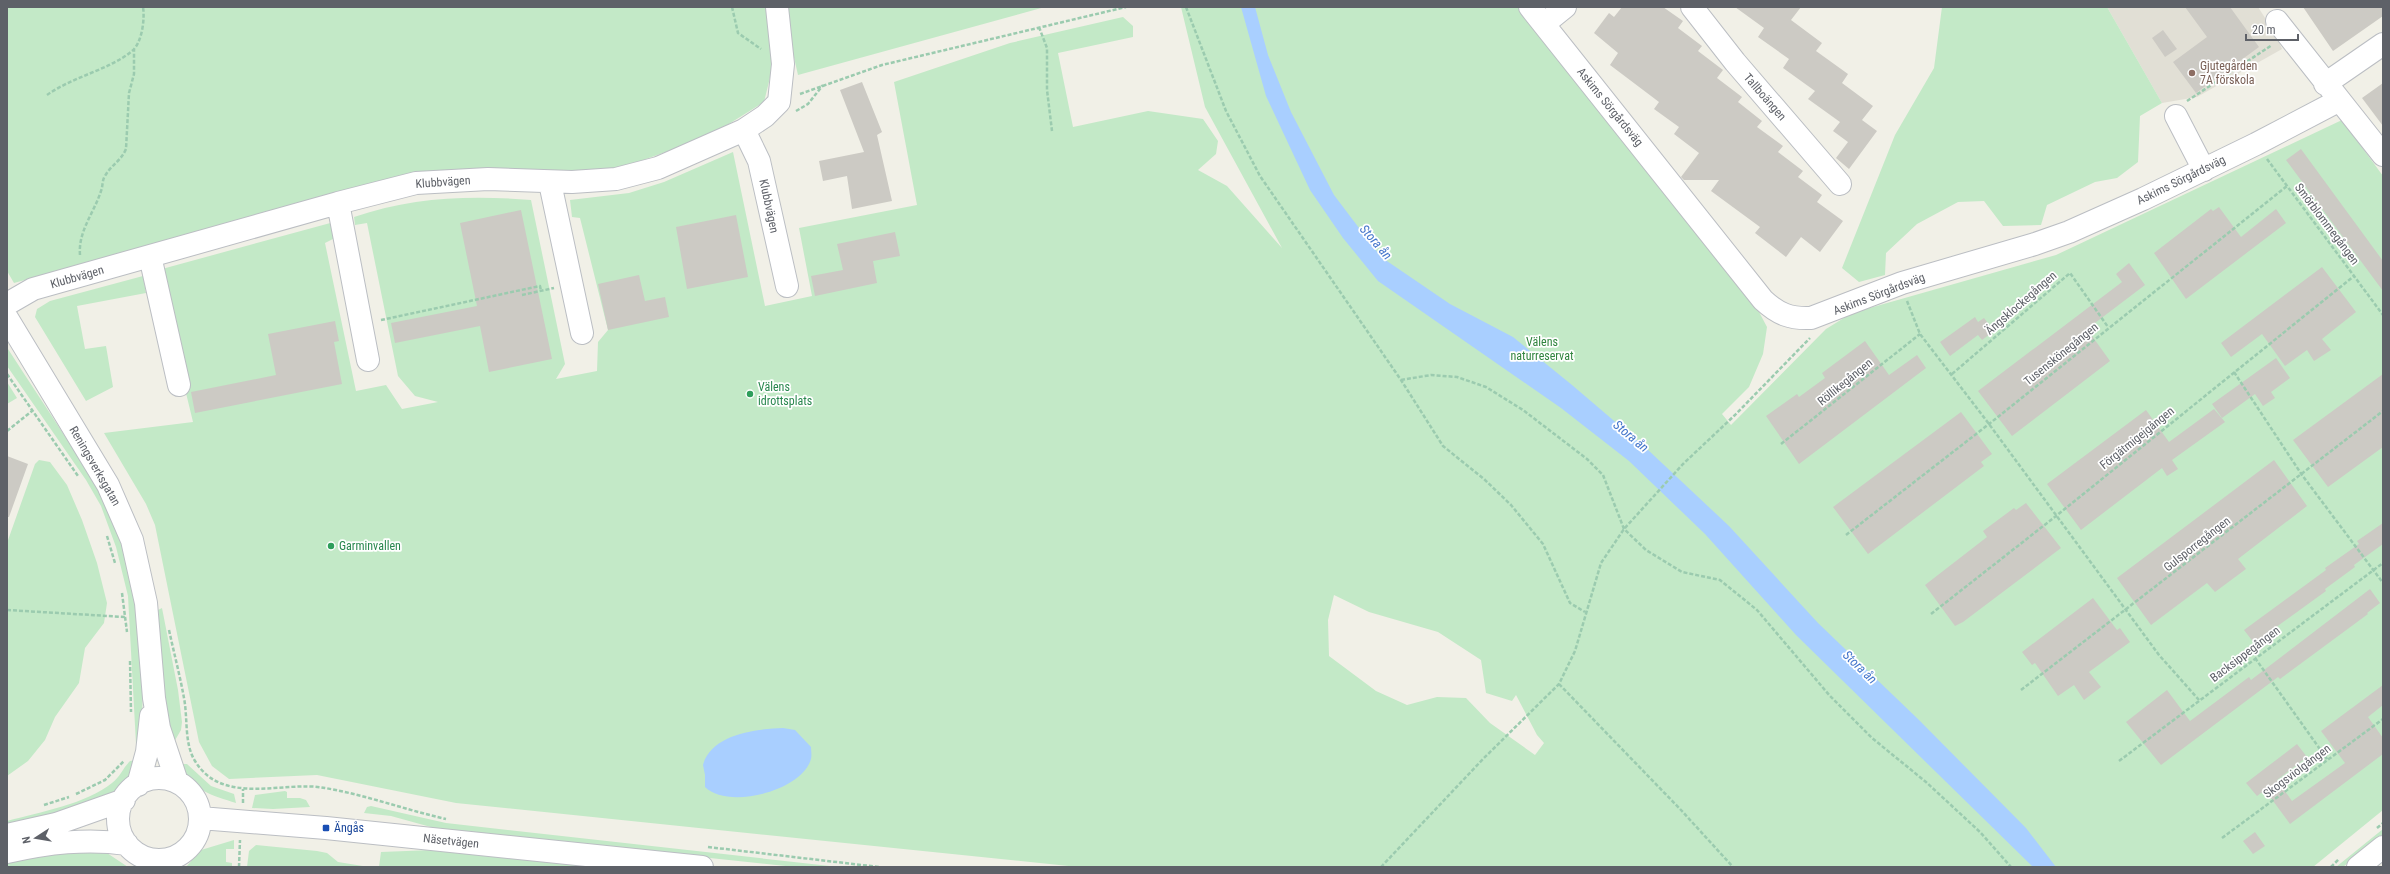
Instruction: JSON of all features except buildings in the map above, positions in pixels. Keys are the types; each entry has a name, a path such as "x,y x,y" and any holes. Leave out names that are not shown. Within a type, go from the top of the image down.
{"street":[{"path":"777,7 787,107"},
{"name":"Askims Sörgårdsväg","path":"1530,7 1763,300 1775,311 1786,316 1811,318 1902,283 2035,244 2069,232 2204,170 2338,101"},
{"path":"1544,24 1565,7"},
{"name":"Tallboängen","path":"1692,7 1754,85 1840,184"},
{"path":"2282,28 2338,101 2351,113 2383,155"},
{"path":"2325,84 2383,44"},
{"name":"Klubbvägen","path":"7,304 34,289 338,203 416,183 449,180 550,183 616,179 636,175 658,168 744,130 765,116 787,107"},
{"path":"2176,116 2204,170"},
{"name":"Klubbvägen","path":"744,130 760,161 787,286"},
{"path":"550,183 582,333"},
{"path":"338,203 368,360"},
{"path":"150,256 179,385"},
{"name":"Reningsverksgatan","path":"7,318 108,485 123,514 132,540 146,604 154,698 156,752 177,782"},
{"name":"Reningsverksgatan","path":"131,792 156,752"},
{"path":"7,835 56,824 131,792 157,779 177,782 194,797 200,818 198,831 193,842 185,852 162,864 142,856 127,844 119,822 131,792"},
{"name":"Näsetvägen","path":"200,818 703,857"},
{"path":"7,852 59,842 86,840 127,844"},
{"path":"2358,867 2383,846"}],"path":[{"path":"82,275 79,245 82,234 101,191 104,178 110,168 123,157 126,149 129,93 134,74 134,50 140,36 144,7"},
{"path":"732,7 738,33 783,64"},
{"path":"787,107 823,85 882,65 1126,7"},
{"path":"1186,7 1226,111 1260,176 1401,380 1443,446 1484,478 1511,505 1543,544 1570,603 1585,612"},
{"path":"1039,27 1047,48 1047,90 1052,130"},
{"path":"2176,116 2178,107 2217,83 2282,28"},
{"path":"47,95 62,85 122,58 134,50"},
{"path":"787,107 808,104 823,85"},
{"name":"Smörblommegången","path":"2256,144 2383,315"},
{"name":"Tusenskönegången","path":"1846,535 1989,424 2108,327 2287,186"},
{"name":"Ängsklockegången","path":"1952,374 2070,273 2108,327"},
{"name":"Förgätmigejgången","path":"1931,614 2056,516 2354,276"},
{"path":"1902,283 1920,334 1952,374 2159,655 2199,700"},
{"path":"522,295 572,285"},
{"path":"362,325 540,286 541,291"},
{"path":"1381,867 1483,759 1559,684 1575,651 1585,612 1601,563 1624,529 1683,464 1735,414 1811,336 1811,318"},
{"name":"Röllikegången","path":"1781,444 1920,334"},
{"path":"2234,372 2302,475 2383,583"},
{"path":"7,374 79,477"},
{"path":"1401,380 1431,375 1457,377 1486,387 1523,410 1587,459 1603,475 1624,529 1646,550 1682,572 1720,580 1757,610 1835,702 1872,738 1926,782 1980,832 2011,867"},
{"name":"Gulsporregången","path":"2021,690 2302,475 2383,410"},
{"path":"7,431 32,411"},
{"path":"106,533 116,565"},
{"name":"Backsippegången","path":"2119,761 2383,563"},
{"path":"122,585 128,638"},
{"path":"7,610 125,617"},
{"path":"2255,658 2327,759"},
{"path":"130,660 131,718"},
{"path":"1559,684 1681,810 1733,867"},
{"name":"Skogsviolgången","path":"2222,838 2383,719"},
{"path":"38,807 77,794 105,780 118,769 130,752 156,752 189,747 194,760 203,772 220,783 232,787 243,789 324,787 454,821"},
{"path":"703,857 879,867"}],"shaded area":[{"name":"Gjutegården 7A förskola","path":"2107,7 2258,7 2276,35 2282,49 2197,97 2162,103"}],"green space":[{"path":"7,7 771,7 775,57 764,102 708,137 615,170 413,174 14,283 7,271"},
{"path":"787,7 1045,7 798,75 790,40"},
{"name":"Välens naturreservat","path":"1181,7 1518,7 1758,310 1767,327 1763,354 1749,387 1722,414 1731,425 1826,329 1852,313 2056,255 2342,120 2383,176 2383,810 2313,867 1078,867 456,803 317,775 229,779 212,766 199,742 155,525 146,504 104,433 193,422 186,393 190,386 162,269 334,222 337,237 325,243 356,391 386,385 402,409 438,402 415,396 398,376 367,223 355,225 354,217 398,205 441,199 508,198 531,200 565,364 556,379 597,371 598,342 608,330 580,218 572,217 570,200 629,193 664,182 733,152 765,306 812,296 799,228 917,205 894,82 1010,43 1123,17 1133,26 1133,37 1058,53 1073,127 1148,111 1203,119 1218,141 1216,154 1198,170 1227,186 1282,248 1205,107","holes":["1334,595 1369,612 1438,632 1481,660 1486,693 1512,701 1516,695 1537,735 1544,743 1535,755 1490,723 1466,698 1437,697 1407,705 1376,691 1329,656 1328,620"]},
{"path":"1942,7 2107,7 2162,103 2140,116 2138,162 2117,178 2095,182 2047,205 2041,225 2003,226 1984,201 1958,202 1917,224 1886,253 1885,275 1859,282 1842,268 1895,135 1934,68"},
{"path":"143,276 146,293 77,306 85,349 106,346 113,387 86,401 35,317 37,309 50,301"},
{"path":"8,349 94,481 107,504 117,527 132,579 140,634 143,689 140,743 136,744 128,596 116,547 101,506 86,480 7,366"},
{"path":"7,382 17,398 7,404"},
{"path":"39,460 50,462 67,485 82,520 97,563 107,603 104,623 85,648 79,683 55,717 45,740 28,761 7,776 7,543 35,464"},
{"path":"162,608 178,690 182,722 181,730 174,742 164,711 158,610"},
{"path":"137,760 130,778 119,791 7,829 7,821 89,797 115,781 130,761"},
{"path":"180,764 187,764 211,786 234,794 236,803 202,790 189,780"},
{"path":"287,792 287,798 300,798 306,800 310,807 273,809 252,808 255,795"},
{"path":"371,806 446,823 839,867 795,867 438,829 391,816 364,813 367,807"},
{"path":"2383,829 2383,834 2343,867 2336,867"},
{"path":"234,840 234,849 226,849 226,862 232,863 232,867 186,867 201,850"},
{"path":"256,845 317,851 327,853 338,862 369,867 247,867 249,851"},
{"path":"432,850 469,852 603,867 379,867 381,852"},
{"path":"90,851 107,853 128,867 7,867 7,861 48,853"}],"water":[{"name":"Stora ån","path":"1241,7 1255,7 1268,55 1291,112 1334,195 1381,257 1450,304 1513,337 1647,449 1729,526 1818,623 1919,720 2026,828 2056,867 2033,867 1796,635 1705,534 1629,461 1561,408 1378,281 1343,238 1310,190 1266,96"},
{"path":"783,728 795,730 811,747 811,759 805,770 794,780 780,788 763,794 746,797 730,797 716,794 705,787 703,765 715,746 736,735 760,730"}],"place":[{"name":"Gjutegården 7A förskola","path":"2192,73"},
{"name":"Välens idrottsplats","path":"750,394"},
{"name":"Garminvallen","path":"331,546"},
{"name":"Ängås","path":"326,828"}]}
